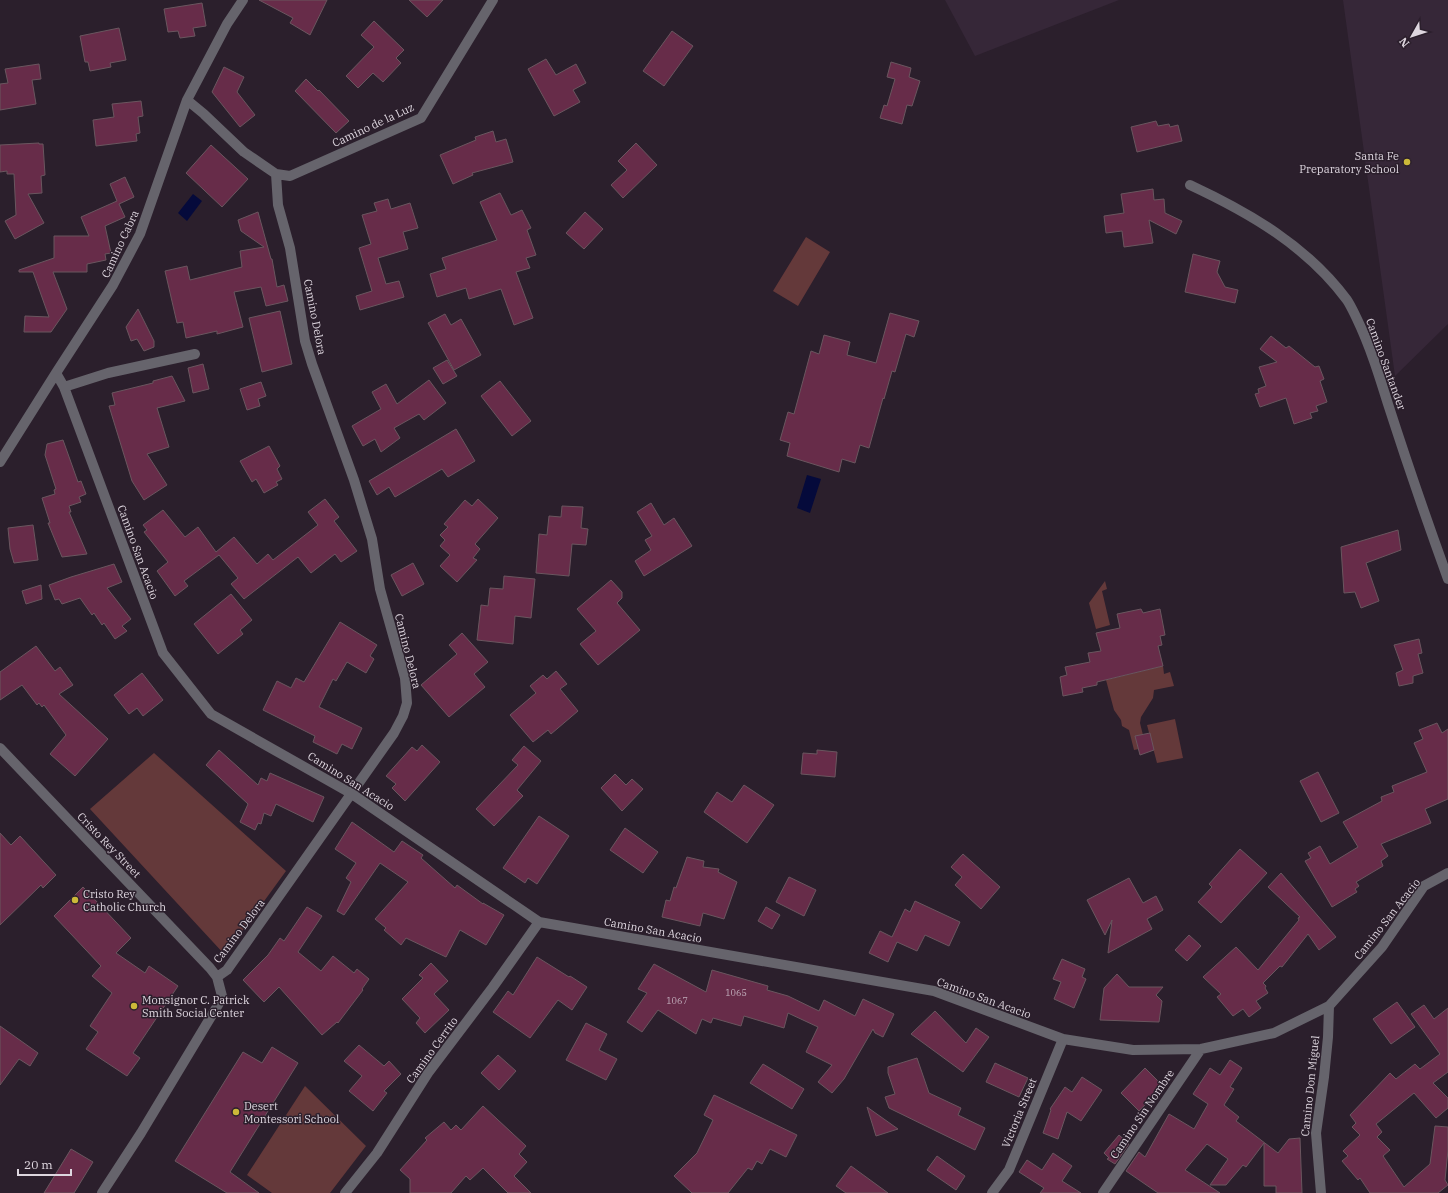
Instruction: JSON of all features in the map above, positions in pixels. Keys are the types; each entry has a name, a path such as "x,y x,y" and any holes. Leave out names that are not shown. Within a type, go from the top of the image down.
{"street":[{"name":"Camino Cabra","path":"0,462 113,285 140,234 187,100 228,24 243,0"},
{"name":"Camino de la Luz","path":"276,174 290,176 421,118 493,0"},
{"path":"187,100 244,152 276,174"},
{"name":"Camino Delora","path":"102,1193 218,1005 222,996 217,977 228,970 352,794 394,733 403,716 407,702 405,678 380,589 372,539 354,480 305,341 290,248 278,205 276,174"},
{"name":"Camino Santander","path":"1190,184 1227,202 1270,229 1307,256 1325,272 1348,301 1364,334 1431,534 1448,579"},
{"path":"64,387 108,373 195,354"},
{"name":"Camino San Acacio","path":"56,373 64,387 163,653 212,714 352,794 539,922 934,991 1063,1039 1133,1050 1201,1049 1274,1033 1328,1006 1382,947 1424,886 1448,873"},
{"name":"Cristo Rey Street","path":"0,748 217,977"},
{"name":"Camino Cerrito","path":"345,1193 377,1153 428,1073 493,987 539,922"},
{"name":"Camino Don Miguel","path":"1321,1193 1316,1133 1328,1037 1328,1006"},
{"name":"Victoria Street","path":"992,1193 1009,1170 1063,1039"},
{"name":"Camino Sin Nombre","path":"1103,1193 1201,1049"}],"shaded area":[{"path":"945,0 1119,0 975,56"},
{"name":"Santa Fe Preparatory School","path":"1343,0 1448,0 1448,324 1395,376"},
{"path":"193,194 202,201 187,221 178,213"},
{"path":"806,237 830,252 798,306 773,291"},
{"path":"807,475 821,479 810,513 797,508"},
{"path":"1105,581 1107,589 1102,591 1110,625 1096,629 1089,603"},
{"path":"1163,666 1164,674 1170,672 1174,686 1154,690 1153,698 1141,717 1140,723 1143,735 1139,749 1134,750 1129,730 1122,726 1121,720 1114,710 1106,680"},
{"path":"1175,719 1183,758 1157,763 1147,725"},
{"path":"154,753 286,871 225,955 90,809"},
{"path":"305,1086 366,1146 330,1193 272,1193 247,1175"}],"building":[{"path":"259,0 327,0 310,35 290,23 293,18"},
{"path":"409,0 443,0 427,17"},
{"path":"202,3 206,26 193,28 195,36 180,38 178,31 168,32 164,9"},
{"path":"374,21 404,50 396,58 401,63 383,82 373,73 358,88 346,76 374,47 361,35"},
{"path":"119,28 126,60 110,63 111,67 90,71 88,62 85,62 80,36"},
{"path":"672,31 693,46 664,86 643,71"},
{"path":"546,59 556,75 576,64 586,83 573,90 580,102 554,116 528,69"},
{"path":"891,62 911,68 909,77 920,81 912,106 907,105 902,124 880,118 884,105 887,106 895,79 887,77"},
{"path":"39,64 41,79 32,80 36,104 0,110 0,84 8,83 5,69"},
{"path":"224,67 244,77 237,92 255,115 240,127 212,92"},
{"path":"306,79 318,91 319,90 349,121 336,133 295,91"},
{"path":"141,101 143,116 138,117 140,133 136,134 137,141 96,146 93,120 114,117 112,104"},
{"path":"1156,121 1158,126 1169,124 1170,127 1178,125 1182,141 1137,152 1131,127"},
{"path":"493,131 496,142 506,139 513,162 472,173 473,175 453,184 440,155 476,140 475,137"},
{"path":"636,143 657,165 623,198 611,185 627,170 618,161"},
{"path":"43,144 45,175 41,176 42,193 28,194 44,223 15,239 5,221 16,215 14,174 7,174 7,171 0,172 0,145"},
{"path":"211,145 248,179 222,207 186,173"},
{"path":"125,177 134,197 119,204 125,217 105,226 111,253 105,254 106,260 87,264 87,272 53,272 67,309 51,332 24,332 25,316 49,317 33,272 19,272 19,270 54,258 54,236 89,236 81,217 117,201 110,184"},
{"path":"1153,189 1154,200 1164,199 1165,213 1182,221 1176,234 1149,220 1153,243 1124,247 1122,231 1106,233 1104,216 1124,213 1121,194"},
{"path":"500,193 511,215 522,210 531,228 527,230 536,255 526,258 530,268 516,272 533,318 514,325 501,289 469,299 466,288 437,297 430,274 446,269 442,258 497,240 480,202"},
{"path":"388,199 391,209 410,203 418,228 403,232 408,249 378,258 386,284 399,281 404,297 360,310 356,296 372,291 359,248 371,244 362,215 377,211 374,203"},
{"path":"258,212 272,259 277,287 284,285 288,301 266,306 261,287 234,292 243,327 217,334 217,331 186,338 183,322 177,323 165,271 187,266 190,280 242,267 240,251 264,247 241,231 238,220"},
{"path":"585,212 603,229 584,249 566,233"},
{"path":"1193,254 1220,261 1217,272 1225,287 1238,290 1235,303 1185,292"},
{"path":"138,309 154,341 154,347 144,351 137,339 131,341 126,327"},
{"path":"280,311 292,364 262,372 249,318"},
{"path":"890,313 919,321 914,337 906,334 895,372 892,371 884,399 883,398 869,448 860,445 855,463 842,459 839,472 787,456 790,443 780,440 788,412 794,414 811,351 819,354 824,335 850,342 847,355 876,363"},
{"path":"445,314 451,325 461,319 481,355 454,370 428,323"},
{"path":"1271,336 1286,348 1289,346 1315,367 1319,366 1324,379 1320,381 1327,402 1316,406 1318,411 1310,413 1312,418 1294,424 1286,398 1260,407 1255,394 1259,393 1258,389 1266,386 1259,367 1277,362 1260,349"},
{"path":"447,360 457,376 443,384 433,368"},
{"path":"203,364 209,389 193,393 188,368"},
{"path":"172,376 185,401 157,408 169,447 147,454 167,485 144,500 132,481 109,406 115,405 112,393 153,383 153,381"},
{"path":"429,380 446,403 424,420 419,414 394,428 400,438 381,452 375,439 363,446 352,426 381,409 372,392 386,384 397,404"},
{"path":"500,381 531,421 512,436 481,396"},
{"path":"261,382 266,396 258,399 260,406 247,410 240,389"},
{"path":"456,429 475,461 448,477 442,469 395,497 389,487 377,495 369,481"},
{"path":"63,440 78,482 81,481 86,494 79,497 81,502 69,506 71,512 69,512 87,554 62,557 48,523 50,523 42,498 55,494 54,490 56,489 45,455 47,444"},
{"path":"269,446 280,466 277,469 282,479 276,482 278,485 264,493 256,479 252,482 240,461"},
{"path":"325,499 339,517 334,521 357,551 341,562 335,554 311,573 298,557 244,599 231,584 238,578 219,555 184,581 188,586 175,596 157,571 168,562 144,532 147,530 143,525 163,510 185,537 198,527 216,552 234,537 257,564 268,554 273,560 318,525 308,512"},
{"path":"478,499 498,518 475,544 480,549 473,558 477,560 457,582 440,566 450,555 440,546 445,540 440,535 448,527 444,524 465,500 472,506"},
{"path":"651,503 664,525 674,518 692,546 644,576 635,561 651,550 645,540 652,536 637,512"},
{"path":"562,506 583,507 581,528 588,529 586,545 572,544 569,576 536,573 539,534 547,535 549,516 561,517"},
{"path":"33,525 38,560 14,563 10,549 8,528"},
{"path":"1398,530 1401,550 1366,563 1379,601 1361,608 1355,592 1344,593 1341,547"},
{"path":"413,563 424,584 402,596 391,575"},
{"path":"114,564 122,582 107,588 131,619 122,626 127,631 115,639 104,623 102,625 94,613 92,615 80,598 62,604 59,599 55,600 49,585"},
{"path":"504,576 535,579 531,618 515,616 513,644 477,640 481,605 488,606 490,588 503,589"},
{"path":"611,580 622,592 622,598 617,603 640,630 598,665 580,644 596,631 577,609"},
{"path":"41,585 42,599 26,604 22,591"},
{"path":"231,594 252,620 240,630 243,634 218,654 194,624"},
{"path":"1141,609 1143,613 1160,609 1165,635 1160,636 1162,645 1158,646 1163,666 1097,682 1097,685 1082,688 1083,692 1063,696 1060,677 1067,675 1065,667 1090,662 1088,653 1101,651 1096,633 1120,628 1117,614"},
{"path":"340,622 377,645 370,656 374,659 366,673 347,662 336,681 333,679 319,707 362,728 352,749 342,744 337,754 313,742 315,736 263,710 277,681 291,688 296,678 304,682"},
{"path":"462,633 488,662 474,674 485,687 449,717 421,685 457,654 449,645"},
{"path":"1419,639 1422,653 1418,654 1423,673 1413,676 1413,683 1399,686 1396,673 1403,670 1394,645"},
{"path":"36,646 55,671 60,667 73,685 59,694 108,739 75,776 50,754 66,735 44,705 42,707 39,703 37,705 22,685 0,700 0,672"},
{"path":"556,671 567,684 560,689 578,711 551,734 548,730 533,742 510,715 536,693 530,686 543,675 547,679"},
{"path":"142,673 163,700 143,716 137,708 129,714 114,695"},
{"path":"1437,723 1442,733 1448,729 1448,799 1425,809 1431,823 1381,844 1388,856 1381,861 1383,866 1356,882 1359,886 1355,889 1357,892 1332,907 1305,861 1311,858 1308,853 1320,846 1330,864 1358,847 1343,822 1382,801 1381,797 1394,792 1392,786 1427,772 1414,743 1423,739 1419,730"},
{"path":"1150,733 1154,750 1140,755 1135,736"},
{"path":"422,745 440,762 405,801 392,788 396,784 386,776 412,747 417,751"},
{"path":"524,746 541,761 517,790 523,796 494,826 476,809 518,765 512,760"},
{"path":"219,750 258,785 261,778 267,781 270,773 324,797 313,822 276,804 271,816 264,813 261,824 258,823 255,830 240,822 248,804 206,765"},
{"path":"817,750 837,752 835,777 801,774 803,753 817,754"},
{"path":"1318,772 1339,813 1321,822 1300,781"},
{"path":"615,774 626,785 632,779 643,789 622,811 601,788"},
{"path":"744,785 774,805 747,843 704,812 717,792 732,802"},
{"path":"539,816 569,836 537,884 528,878 525,883 503,868"},
{"path":"352,822 394,852 402,841 423,855 421,858 455,888 457,885 483,904 504,915 486,945 460,930 446,957 406,938 401,945 384,930 386,928 375,919 408,882 380,863 344,915 337,911 351,882 346,878 356,863 335,849"},
{"path":"625,828 658,852 643,873 610,850"},
{"path":"0,833 11,845 20,836 56,875 43,888 41,885 0,925"},
{"path":"1240,849 1267,873 1221,923 1198,902 1212,887 1209,884"},
{"path":"963,854 1000,887 981,909 955,885 962,877 951,867"},
{"path":"687,857 704,861 703,867 719,869 718,872 737,882 724,919 703,913 700,926 662,917 666,900 670,901 674,887 676,888"},
{"path":"1281,873 1336,937 1319,950 1308,934 1282,967 1280,966 1263,983 1266,986 1265,988 1268,993 1256,1001 1261,1008 1249,1017 1243,1009 1233,1016 1217,997 1221,994 1203,977 1236,947 1258,970 1299,920 1298,918 1300,917 1268,887"},
{"path":"789,877 816,890 804,916 776,902"},
{"path":"1129,878 1143,903 1156,896 1163,910 1147,919 1152,929 1108,953 1112,920 1105,935 1087,900"},
{"path":"83,887 131,938 116,953 145,973 149,966 178,986 133,1053 140,1058 127,1076 86,1049 98,1032 90,1026 112,993 92,976 101,966 54,916"},
{"path":"915,901 960,922 949,946 925,935 917,951 897,942 888,962 869,953 880,931 892,937 905,909 910,912"},
{"path":"307,907 322,916 298,952 321,971 333,956 354,973 357,969 369,979 362,989 363,990 338,1023 337,1022 322,1035 279,987 264,1002 243,980 268,955 280,938 284,941"},
{"path":"766,907 780,915 772,929 758,921"},
{"path":"1189,935 1201,946 1187,961 1175,950"},
{"path":"537,957 587,987 572,1010 558,1000 530,1038 493,1012 508,991 513,995"},
{"path":"1062,959 1085,969 1082,977 1086,979 1074,1008 1054,999 1061,982 1053,979"},
{"path":"431,963 448,981 434,994 449,1010 425,1033 416,1023 420,1018 402,999 423,978 419,975"},
{"path":"654,964 706,992 712,970 768,986 767,990 788,996 819,1011 824,1000 855,1016 863,999 894,1014 883,1037 875,1033 873,1029 844,1079 832,1093 818,1082 832,1065 806,1052 818,1027 788,1013 784,1028 744,1016 741,1026 713,1018 711,1023 702,1019 696,1034 658,1010 642,1032 627,1022 647,993 638,989"},
{"path":"1117,974 1129,987 1163,987 1156,995 1162,1001 1159,1022 1100,1020 1104,988"},
{"path":"1397,1002 1415,1027 1391,1044 1373,1019"},
{"path":"1424,1005 1434,1019 1448,1008 1448,1072 1433,1083 1448,1098 1448,1108 1436,1118 1414,1093 1376,1124 1382,1132 1377,1137 1390,1150 1383,1156 1404,1187 1430,1164 1435,1126 1448,1127 1448,1150 1445,1180 1448,1185 1438,1193 1370,1193 1360,1178 1358,1180 1342,1161 1348,1156 1343,1151 1360,1135 1352,1127 1356,1123 1350,1115 1390,1073 1396,1079 1415,1064 1420,1069 1440,1054 1411,1014"},
{"path":"935,1011 966,1043 976,1028 989,1037 963,1072 911,1034"},
{"path":"586,1023 607,1034 599,1050 617,1059 606,1080 566,1060"},
{"path":"0,1026 38,1053 30,1066 19,1059 0,1085"},
{"path":"359,1045 384,1066 389,1061 401,1074 384,1091 387,1093 373,1111 349,1091 362,1076 344,1061"},
{"name":"Desert Montessori School","path":"272,1047 298,1063 230,1172 259,1193 227,1193 175,1161 243,1052 262,1063"},
{"path":"498,1055 516,1071 499,1090 481,1073"},
{"path":"917,1058 929,1093 961,1108 958,1115 985,1128 975,1150 889,1108 885,1097 895,1094 888,1073 888,1067"},
{"path":"1230,1060 1242,1068 1230,1087 1234,1089 1224,1105 1239,1117 1236,1121 1278,1153 1289,1139 1300,1138 1302,1193 1276,1193 1276,1186 1264,1186 1264,1143 1246,1167 1243,1165 1226,1185 1210,1185 1228,1159 1207,1144 1185,1170 1220,1193 1158,1193 1126,1171 1139,1152 1145,1157 1169,1114 1194,1129 1208,1104 1193,1094 1210,1068 1220,1075"},
{"path":"995,1063 1028,1078 1019,1097 986,1082"},
{"path":"763,1064 804,1089 792,1109 750,1083"},
{"path":"1145,1068 1163,1086 1139,1111 1121,1093"},
{"path":"1082,1077 1102,1090 1081,1121 1067,1112 1058,1139 1043,1133 1051,1110 1050,1109 1065,1087 1072,1092"},
{"path":"714,1095 797,1135 786,1157 770,1149 762,1164 757,1161 752,1170 748,1168 728,1193 692,1193 674,1176 697,1153 713,1120 704,1115"},
{"path":"483,1106 526,1146 519,1154 527,1162 514,1176 531,1193 508,1193 483,1168 470,1180 466,1176 451,1193 410,1193 410,1179 400,1170 427,1140 425,1138 444,1122 451,1130 456,1125 461,1130"},
{"path":"867,1107 898,1129 876,1136"},
{"path":"1119,1135 1129,1144 1115,1164 1107,1159 1109,1158 1104,1153"},
{"path":"71,1149 93,1162 74,1193 44,1193"},
{"path":"1053,1153 1072,1166 1062,1181 1081,1193 1040,1193 1044,1188 1019,1172 1027,1160 1042,1170"},
{"path":"937,1156 965,1176 956,1190 927,1170"},
{"path":"851,1166 888,1193 846,1193 836,1186"}],"place":[{"name":"Santa Fe Preparatory School","path":"1407,162"},
{"name":"Cristo Rey Catholic Church","path":"75,900"},
{"name":"Monsignor C. Patrick Smith Social Center","path":"134,1006"},
{"name":"Desert Montessori School","path":"236,1112"}]}
